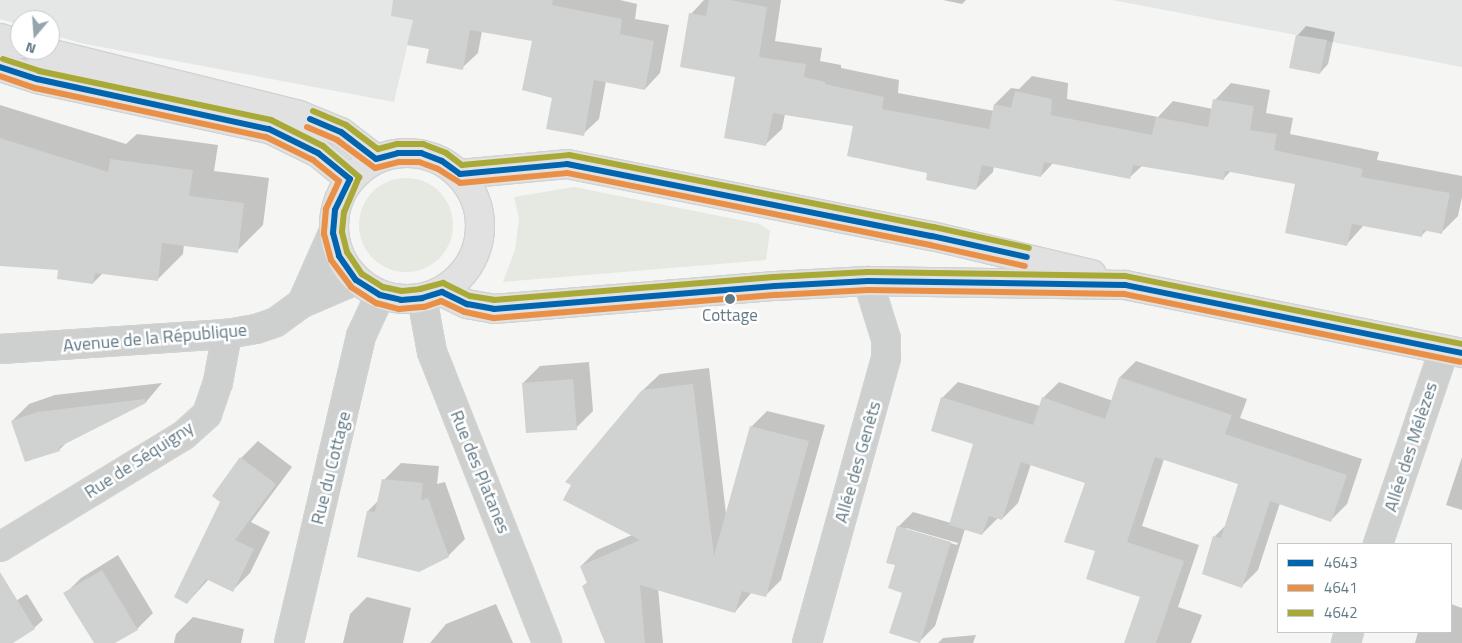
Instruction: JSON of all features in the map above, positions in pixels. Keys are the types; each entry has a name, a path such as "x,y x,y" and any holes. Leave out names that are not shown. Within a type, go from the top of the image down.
{"main road":[{"path":"60,56 299,115 341,132 376,159"},
{"path":"0,67 37,79 269,129 318,153 350,179"},
{"path":"432,295 464,272 473,259 480,238 480,215 473,193 460,174 442,160 421,153 398,153 376,159 350,179 335,210 333,233 339,256 356,280 380,295 401,300 432,295 494,309 775,286 868,281 1124,285"},
{"path":"460,174 567,164 932,236 1070,267 1124,285 1453,351"}],"street":[{"name":"Avenue de la République","path":"302,303 333,233"},
{"name":"Avenue de la République","path":"0,349 227,334 256,329 276,322 302,303 356,280"},
{"name":"Allée des Genêts","path":"807,643 886,358 886,339 868,281"},
{"name":"Rue du Cottage","path":"289,643 361,336 380,295"},
{"name":"Rue des Platanes","path":"432,295 432,352 547,643"},
{"name":"Rue de Séquigny","path":"0,547 184,435 207,414 218,382 227,334"},
{"name":"Allée des Mélèzes","path":"1378,543 1453,351"}],"shaded area":[{"path":"0,0 418,0 394,102 80,43 60,37 60,10 10,10 10,22 0,19"},
{"path":"1112,0 1462,0 1462,67 1296,35"},
{"path":"397,178 415,178 440,191 450,207 453,225 450,243 440,259 415,272 397,272 372,259 359,234 359,216 372,191"},
{"path":"574,187 760,224 770,231 766,260 503,282 515,250 519,218 514,197"}],"building":[{"path":"393,0 553,0 552,5 622,19 620,34 654,41 645,90 594,80 584,136 546,129 552,98 522,90 532,41 470,30 463,70 426,63 429,49 407,45 413,20 391,16"},
{"path":"709,0 730,0 767,7 759,57 806,64 804,77 825,82 825,84 884,97 882,109 989,129 994,104 1011,108 1015,91 1052,99 1051,115 1152,135 1156,117 1208,127 1213,99 1254,106 1250,130 1277,134 1274,150 1363,169 1361,177 1450,193 1442,234 1423,230 1422,237 1352,224 1347,246 1285,233 1295,184 1225,171 1224,180 1133,165 1130,179 1044,162 1041,177 982,165 976,190 926,180 927,173 847,156 853,126 773,113 766,146 724,138 735,77 680,67 689,13 706,16"},
{"path":"1296,35 1327,40 1320,74 1289,68"},
{"path":"0,138 108,172 110,159 193,170 189,196 244,203 238,253 162,243 158,281 95,273 93,284 57,279 58,270 0,266"},
{"path":"1119,377 1232,415 1225,434 1347,475 1331,522 1270,501 1242,588 1202,574 1213,536 1221,538 1238,484 1155,457 1127,542 1184,561 1156,643 1124,643 1140,597 1086,579 1095,551 1064,542 1085,483 1021,462 1002,520 989,516 982,535 949,525 973,444 931,431 941,397 1033,425 1042,397 1105,419"},
{"path":"573,379 577,430 526,433 522,383"},
{"path":"693,384 714,556 750,426 809,441 766,597 742,591 735,613 640,585 645,643 605,643 582,586 587,583 580,566 640,540 563,500 571,485 565,482 642,390"},
{"path":"145,399 146,403 59,447 60,451 25,462 11,421 37,412"},
{"path":"240,457 276,484 235,540 254,549 233,592 206,579 187,604 174,597 220,502 212,496"},
{"path":"382,479 423,483 421,500 428,498 449,557 419,572 357,557 367,511 375,512"},
{"path":"897,526 951,542 920,643 889,633 902,593 888,588 895,565 886,563"},
{"path":"102,570 138,630 115,643 94,643 63,593"},
{"path":"0,572 35,629 13,643 0,643"}],"transit line":[{"name":"4642","path":"3,59 39,71 271,120 323,146 359,177 344,212 342,232 347,252 362,274 383,287 402,291 443,283 470,296 494,300 774,277 868,272 1125,276 1462,344"},
{"name":"4643","path":"0,67 37,79 269,129 318,153 350,179 335,210 333,233 339,256 356,280 380,295 401,300 422,298 442,292 467,304 494,309 775,286 868,281 1125,285 1462,353"},
{"name":"4641","path":"0,76 35,88 266,137 313,160 339,181 326,209 324,234 331,260 351,287 376,303 399,309 424,307 441,301 465,312 494,318 776,295 868,290 1124,294 1460,362"},
{"name":"4642","path":"313,111 346,125 378,149 397,144 423,144 446,153 462,165 569,155 934,227 1029,248"},
{"name":"4643","path":"310,119 341,132 376,159 398,153 421,153 442,161 460,174 567,164 932,236 1027,257"},
{"name":"4641","path":"307,127 337,140 375,168 399,162 419,162 438,169 460,183 567,173 930,245 1025,266"}],"place":[{"name":"Cottage","path":"730,299"}]}
